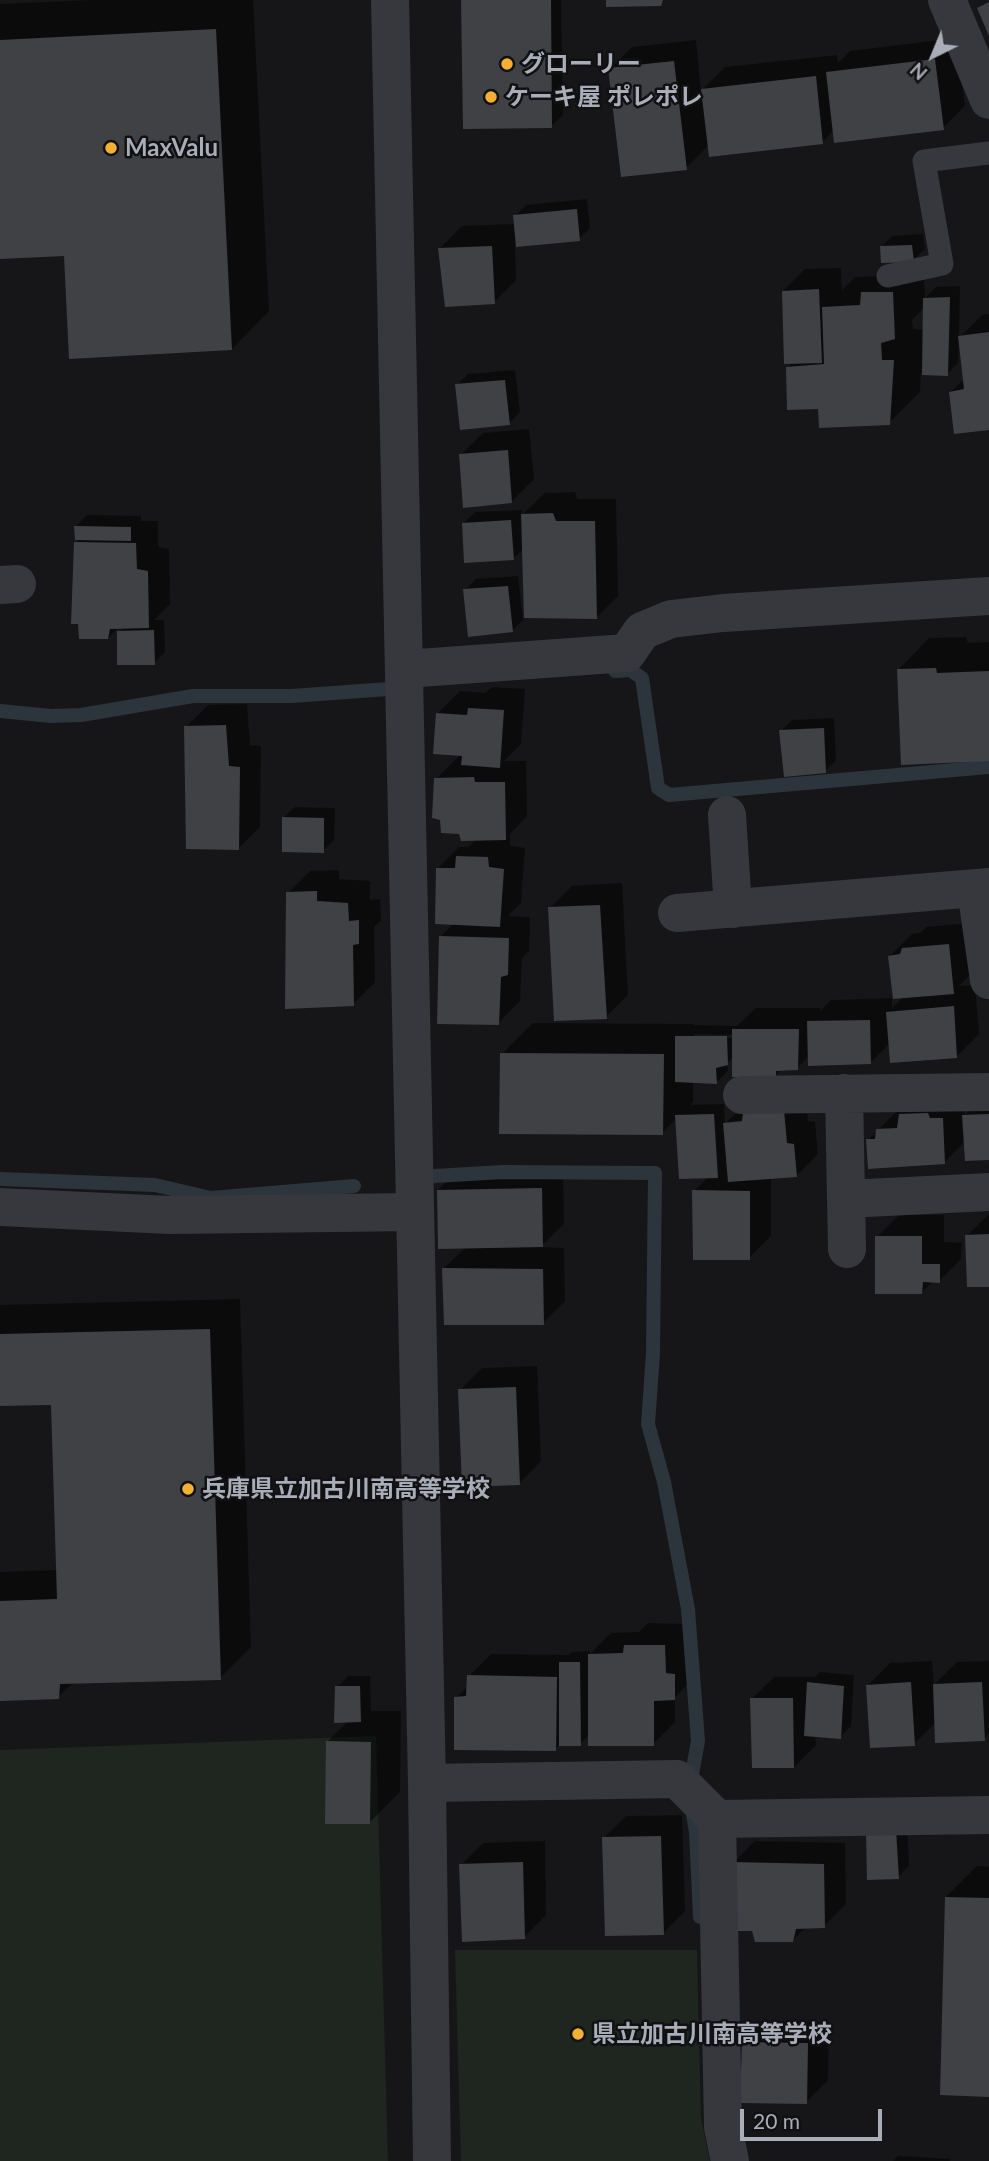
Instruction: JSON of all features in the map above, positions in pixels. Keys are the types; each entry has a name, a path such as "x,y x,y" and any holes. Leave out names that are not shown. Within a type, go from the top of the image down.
{"street":[{"path":"390,0 427,1783 432,2161"},
{"path":"947,0 989,100"},
{"path":"405,669 627,653 642,632 671,619 723,613 989,596"},
{"path":"727,815 733,909"},
{"path":"677,913 982,888 989,979"},
{"path":"742,1095 989,1092"},
{"path":"844,1093 847,1249"},
{"path":"0,1207 170,1216 414,1189"},
{"path":"846,1199 989,1192"},
{"path":"427,1783 677,1779 717,1819 723,2127 730,2161"},
{"path":"717,1819 989,1815"}],"lane":[{"path":"888,276 942,264 924,161 989,153"}],"shaded area":[{"path":"376,1736 388,2161 0,2161 0,1750"},
{"name":"県立加古川南高等学校","path":"455,1950 697,1950 701,2118 710,2161 461,2161"}],"building":[{"name":"グローリー","path":"461,0 551,0 552,128 463,129"},
{"path":"606,0 663,0 661,6 606,7"},
{"path":"989,2 989,36 977,8"},
{"name":"MaxValu","path":"216,29 232,350 69,359 64,256 0,259 0,40"},
{"path":"935,59 944,130 834,143 826,72"},
{"path":"674,61 687,170 621,177 608,68"},
{"path":"816,76 823,144 709,157 701,89"},
{"path":"577,209 580,241 516,247 513,215"},
{"path":"912,245 914,262 881,263 880,246"},
{"path":"492,246 495,304 445,307 438,248"},
{"path":"819,289 822,363 784,364 782,291"},
{"path":"861,292 893,292 895,339 881,343 882,360 894,360 890,425 819,428 818,409 787,410 786,367 824,364 822,307 860,305"},
{"path":"950,297 948,376 922,375 923,298"},
{"path":"989,332 989,430 954,434 949,392 964,389 958,336"},
{"path":"505,380 510,425 460,430 455,384"},
{"path":"508,450 512,503 463,508 459,454"},
{"path":"553,513 556,521 595,521 597,619 524,618 521,514"},
{"path":"511,520 514,560 464,563 462,523"},
{"path":"74,526 131,527 131,541 75,540"},
{"path":"74,542 136,543 137,569 148,571 149,628 110,629 108,639 79,639 78,624 71,624"},
{"path":"508,586 513,632 468,637 463,589"},
{"path":"154,630 155,665 117,665 117,631"},
{"path":"936,668 937,673 989,671 989,761 901,765 897,669"},
{"path":"468,708 504,710 500,768 461,765 462,756 433,754 436,713 467,715"},
{"path":"226,725 229,766 240,767 239,850 186,849 184,726"},
{"path":"824,728 826,773 784,777 779,730"},
{"path":"474,777 475,782 505,782 506,840 461,841 459,834 441,833 440,820 432,818 434,778"},
{"path":"282,817 324,818 324,853 282,852"},
{"path":"456,856 488,857 489,867 504,869 500,927 435,924 436,868 455,868"},
{"path":"317,891 317,901 348,903 349,921 359,920 359,944 353,945 354,1006 285,1009 286,892"},
{"path":"600,905 607,1019 554,1021 548,907"},
{"path":"439,936 509,938 508,975 501,977 499,1025 437,1024"},
{"path":"949,944 954,994 893,999 888,956 900,954 902,948"},
{"path":"954,1006 957,1058 890,1063 886,1012"},
{"path":"870,1020 871,1064 808,1066 807,1021"},
{"path":"732,1029 799,1029 798,1070 776,1071 776,1078 732,1077"},
{"path":"675,1036 727,1036 728,1065 716,1068 717,1084 675,1082"},
{"path":"500,1053 664,1054 663,1135 499,1134"},
{"path":"784,1110 787,1143 794,1144 797,1177 728,1182 723,1123 742,1121 743,1113"},
{"path":"928,1113 930,1118 943,1118 945,1164 868,1169 866,1139 875,1139 876,1129 897,1128 899,1114"},
{"path":"714,1114 718,1178 679,1179 675,1115"},
{"path":"989,1114 989,1160 965,1161 962,1115"},
{"path":"542,1188 543,1247 438,1249 437,1190"},
{"path":"692,1190 750,1191 750,1260 693,1260"},
{"path":"989,1234 989,1287 967,1287 965,1235"},
{"path":"875,1236 922,1236 922,1264 940,1264 940,1283 923,1282 922,1294 875,1294"},
{"path":"442,1268 543,1269 544,1325 444,1325"},
{"path":"210,1329 221,1680 60,1684 59,1699 0,1701 0,1601 57,1599 51,1405 0,1406 0,1334"},
{"path":"516,1387 520,1485 462,1487 458,1389"},
{"path":"624,1645 665,1645 666,1673 675,1674 675,1700 654,1701 654,1746 588,1746 588,1654 623,1653"},
{"path":"559,1662 580,1662 581,1746 559,1746"},
{"path":"467,1675 557,1677 556,1751 454,1750 454,1697 466,1696"},
{"path":"807,1682 844,1686 841,1739 804,1736"},
{"path":"911,1682 915,1746 870,1748 866,1685"},
{"path":"982,1682 985,1741 935,1743 933,1684"},
{"path":"335,1686 360,1686 361,1722 334,1723"},
{"path":"750,1698 793,1698 794,1768 752,1768"},
{"path":"326,1741 371,1742 370,1824 325,1824"},
{"path":"896,1829 899,1879 867,1880 866,1830"},
{"path":"661,1836 664,1935 605,1936 602,1837"},
{"path":"523,1862 525,1939 462,1942 459,1864"},
{"path":"731,1862 824,1864 825,1928 796,1929 793,1942 755,1942 752,1931 731,1931"},
{"path":"945,1897 989,1898 989,2097 940,2095"},
{"path":"742,2042 808,2043 807,2104 740,2103"}],"waterway":[{"path":"615,671 630,670 642,678 658,788 669,795 989,767"},
{"path":"0,711 51,716 81,715 193,696 292,696 402,688"},
{"path":"435,1176 503,1172 655,1173 653,1353 648,1424 664,1482 688,1609 698,1741 690,1785"},
{"path":"0,1179 155,1185 211,1198 354,1186"},
{"path":"692,1808 696,1832 700,1917"}],"place":[{"name":"グローリー","path":"507,64"},
{"name":"ケーキ屋 ポレポレ","path":"491,97"},
{"name":"MaxValu","path":"111,148"},
{"name":"兵庫県立加古川南高等学校","path":"188,1489"},
{"name":"県立加古川南高等学校","path":"578,2034"}]}
